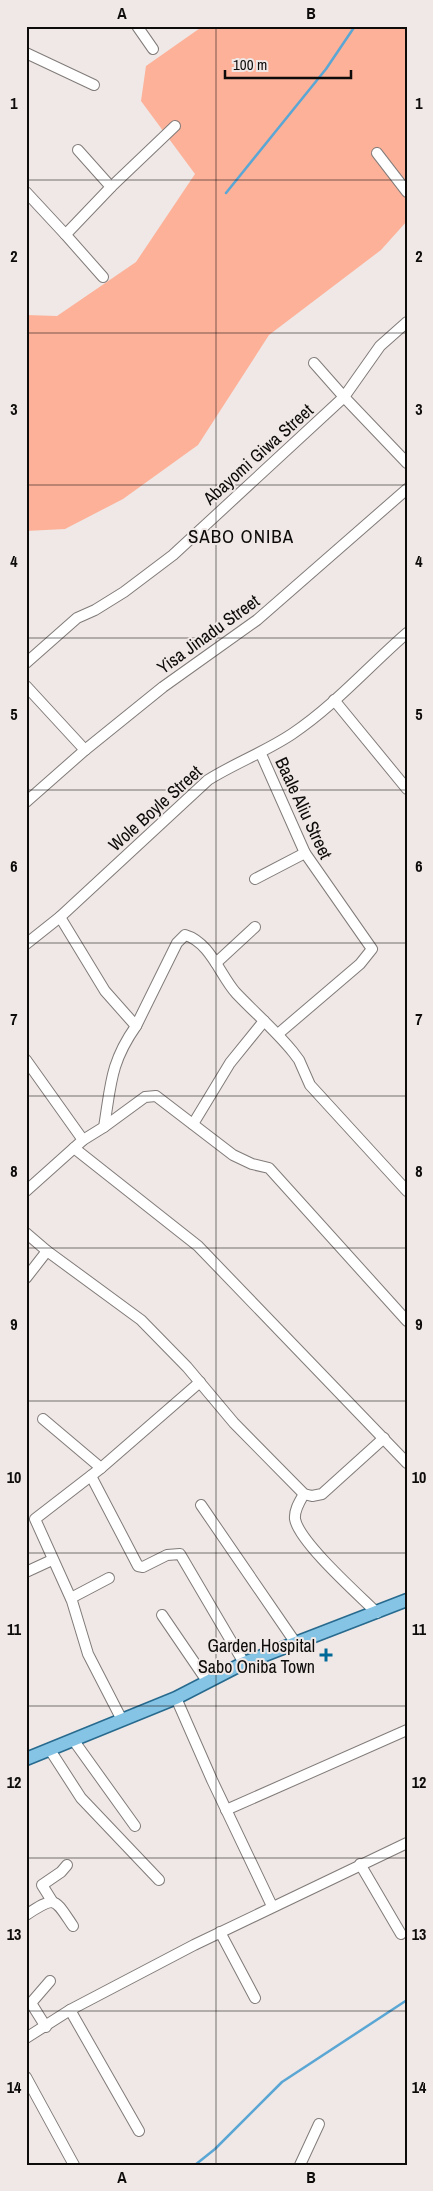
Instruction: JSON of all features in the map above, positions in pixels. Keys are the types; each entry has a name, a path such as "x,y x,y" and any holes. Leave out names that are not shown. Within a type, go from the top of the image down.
{"main road":[{"path":"26,1760 176,1698 244,1663 407,1600"}],"street":[{"path":"137,26 153,49"},
{"path":"26,53 94,85"},
{"path":"65,234 175,126"},
{"path":"78,150 111,187"},
{"path":"377,152 407,192"},
{"path":"26,192 103,277"},
{"name":"Abayomi Giwa Street","path":"26,663 77,618 95,610 124,592 173,555 344,396 380,346 407,322"},
{"path":"314,363 407,463"},
{"name":"Yisa Jinadu Street","path":"26,802 85,750 163,687 257,620 407,489"},
{"name":"Wole Boyle Street","path":"26,944 60,917 208,780 226,768 261,754 293,734 334,700 407,633"},
{"path":"26,686 85,750"},
{"path":"334,700 407,789"},
{"name":"Baale Aliu Street","path":"261,754 305,853 372,949 360,964 278,1034"},
{"path":"255,879 305,853"},
{"path":"60,917 105,990 136,1026"},
{"path":"216,963 255,927"},
{"path":"104,1128 113,1070 121,1047 136,1026 178,943 185,935 193,937 216,963 234,990 278,1034 300,1060 314,1089 343,1124 407,1191"},
{"path":"194,1124 230,1063 264,1021"},
{"path":"26,1060 83,1140"},
{"path":"26,1191 83,1140 104,1128 150,1095 156,1096 234,1154 252,1164 263,1166 275,1174 407,1321"},
{"path":"74,1148 198,1246 407,1463"},
{"path":"26,1233 47,1251 141,1320 200,1382 234,1424 304,1494 312,1496 322,1494 384,1438"},
{"path":"26,1278 47,1251"},
{"path":"122,1720 88,1654 71,1598 52,1560 35,1519 92,1476 200,1382"},
{"path":"42,1419 101,1468"},
{"path":"92,1476 138,1566 143,1567 167,1555 180,1554 244,1663"},
{"path":"304,1494 296,1511 296,1520 299,1528 326,1563 377,1612"},
{"path":"201,1505 295,1642"},
{"path":"26,1572 52,1560"},
{"path":"71,1598 109,1578"},
{"path":"162,1614 207,1682"},
{"path":"176,1698 226,1810 272,1906"},
{"path":"226,1810 407,1730"},
{"path":"74,1741 136,1826"},
{"path":"50,1750 81,1798 159,1880"},
{"path":"26,2038 70,2010 220,1932 407,1843"},
{"path":"360,1864 401,1934"},
{"path":"52,1902 42,1885 67,1865"},
{"path":"26,1915 43,1903 52,1902 58,1904 73,1926"},
{"path":"220,1932 255,1998"},
{"path":"46,2026 31,2003 50,1981"},
{"path":"70,2010 139,2131"},
{"path":"26,2078 70,2163"},
{"path":"300,2165 319,2124"}],"shaded area":[{"path":"203,26 407,26 407,221 381,250 269,335 198,445 123,499 65,529 26,531 26,315 57,316 136,262 195,174 141,101 146,66"}],"waterway":[{"path":"226,193 326,69 355,26"},
{"path":"195,2165 215,2149 282,2082 407,2000"}],"place":[{"name":"Garden Hospital Sabo Oniba Town","path":"326,1655"}],"district":[{"name":"SABO ONIBA","path":"241,536"}]}
